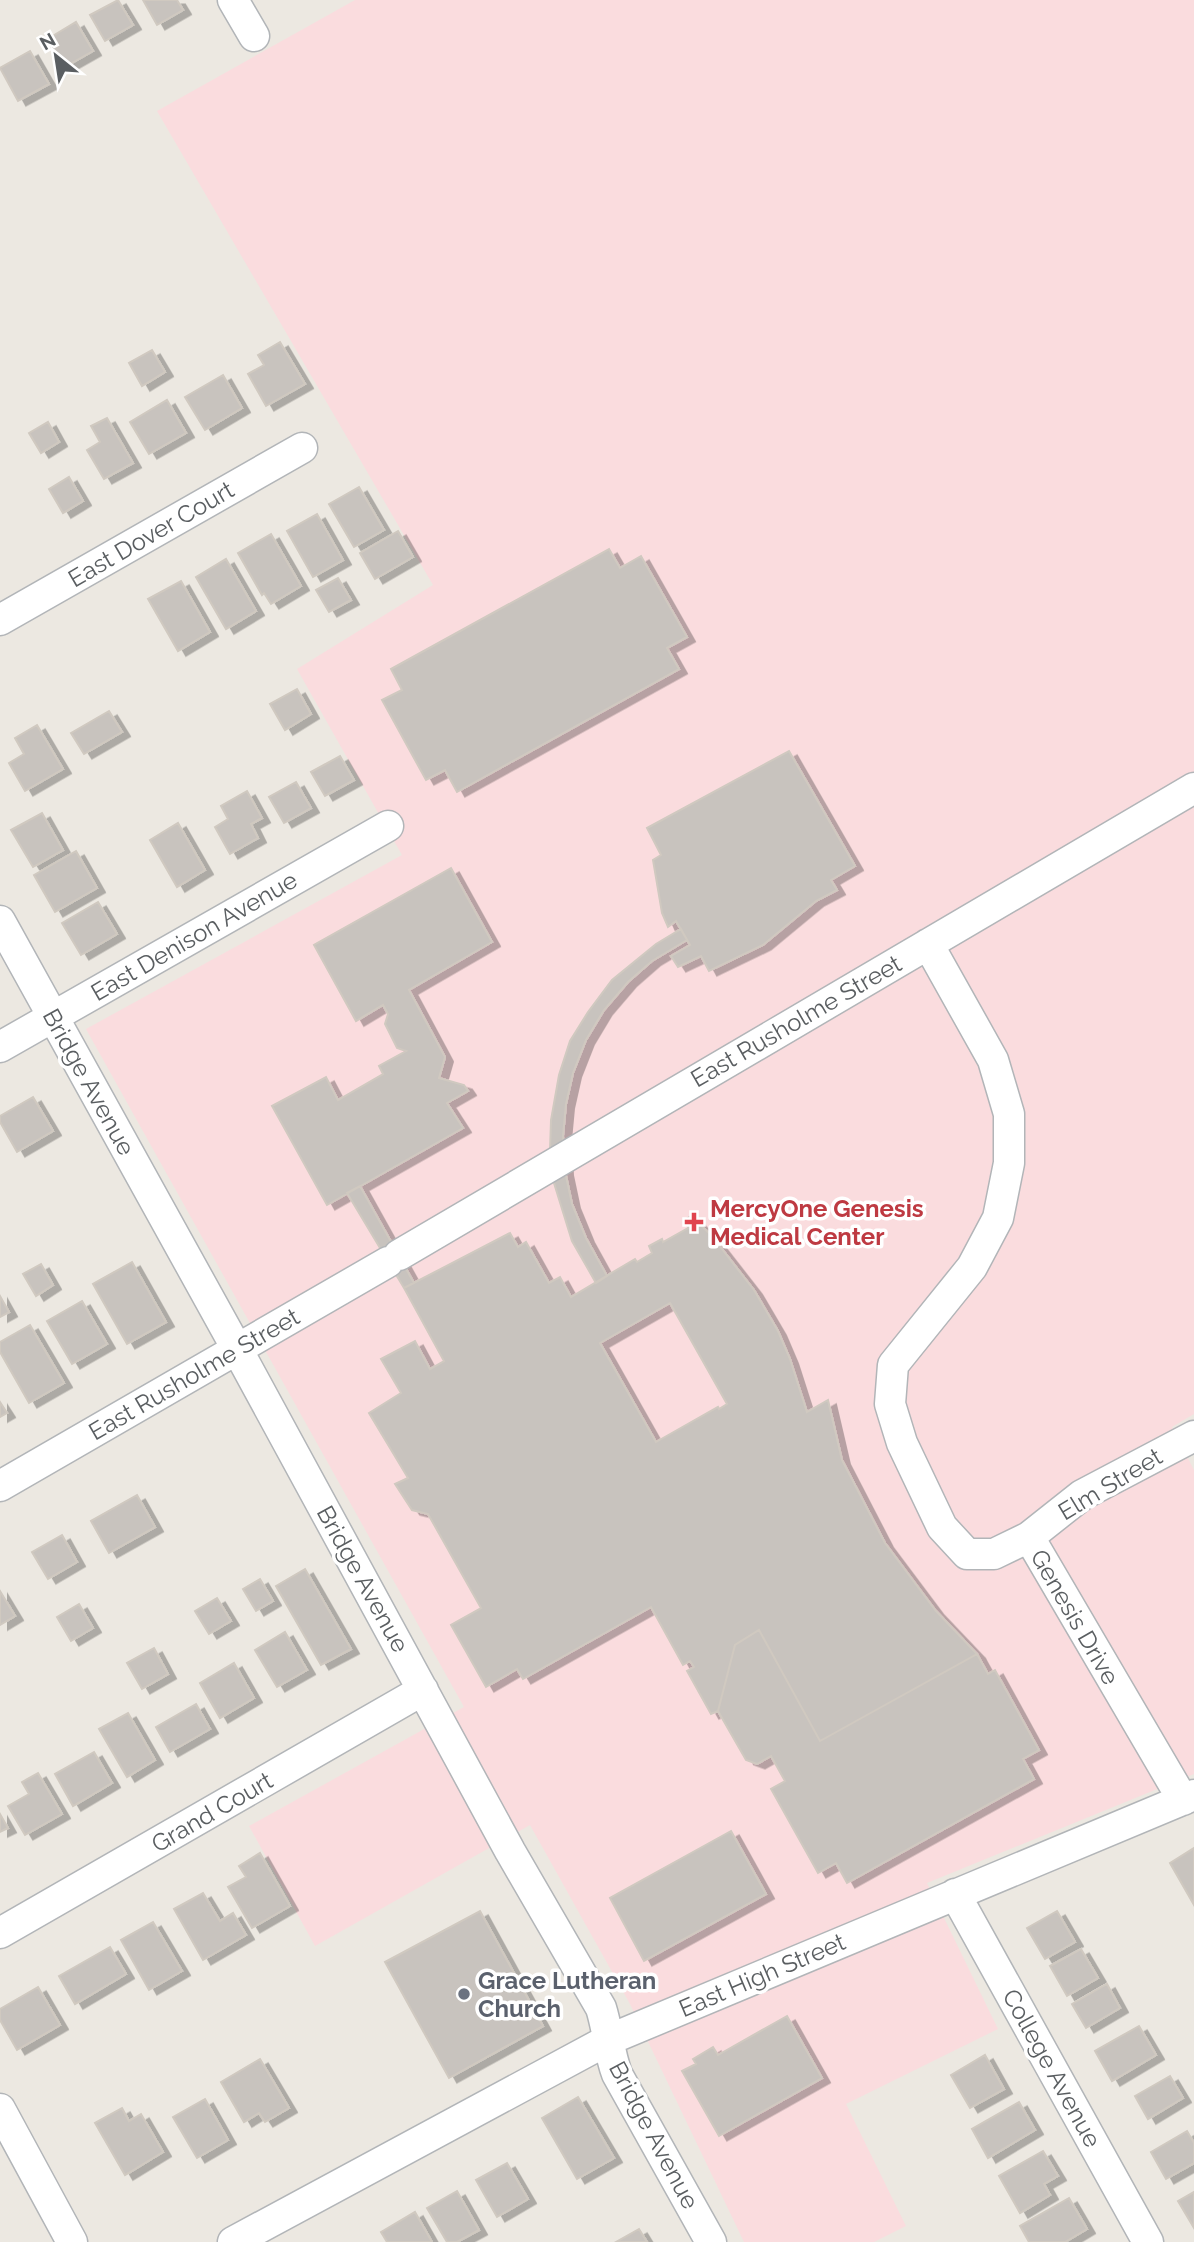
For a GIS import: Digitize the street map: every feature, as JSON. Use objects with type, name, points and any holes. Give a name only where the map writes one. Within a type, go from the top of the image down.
[{"type":"street","points":[[233,0],[254,36]]},
{"type":"street","name":"East Dover Court","points":[[0,620],[302,448]]},
{"type":"street","name":"East Rusholme Street","points":[[0,1486],[393,1259],[1194,788]]},
{"type":"street","name":"East Denison Avenue","points":[[0,1047],[388,826]]},
{"type":"street","name":"Bridge Avenue","points":[[0,921],[510,1851],[601,2008],[607,2025],[611,2059],[617,2074],[711,2242]]},
{"type":"street","name":"Genesis Drive","points":[[928,944],[993,1060],[1009,1114],[1009,1163],[998,1217],[972,1266],[893,1366],[890,1404],[902,1443],[943,1527],[967,1554],[994,1554],[1029,1537],[1188,1797]]},
{"type":"street","name":"Elm Street","points":[[1029,1537],[1083,1495],[1194,1436]]},
{"type":"street","name":"Grand Court","points":[[0,1933],[423,1690]]},
{"type":"street","name":"East High Street","points":[[233,2242],[608,2040],[1188,1797]]},
{"type":"street","name":"College Avenue","points":[[955,1894],[1148,2242]]},
{"type":"street","points":[[0,2109],[72,2242]]},
{"type":"shaded area","name":"MercyOne Genesis Medical Center","points":[[355,0],[1194,0],[1194,1414],[1172,1427],[1194,1470],[1194,1774],[927,1883],[998,2029],[846,2104],[906,2226],[874,2242],[744,2242],[630,2004],[530,1825],[315,1946],[249,1826],[464,1707],[86,1029],[402,855],[297,669],[433,585],[157,111]]},
{"type":"building","points":[[118,0],[133,25],[105,41],[90,15]]},
{"type":"building","points":[[143,0],[177,0],[183,10],[157,25]]},
{"type":"building","points":[[76,22],[93,51],[63,68],[46,40]]},
{"type":"building","points":[[30,51],[49,84],[18,101],[0,68]]},
{"type":"building","points":[[280,342],[305,384],[266,406],[248,374],[264,365],[258,355]]},
{"type":"building","points":[[152,350],[165,372],[142,386],[129,363]]},
{"type":"building","points":[[223,375],[242,408],[205,430],[185,397]]},
{"type":"building","points":[[167,400],[186,433],[149,454],[130,422]]},
{"type":"building","points":[[107,418],[133,463],[104,479],[87,450],[100,442],[91,426]]},
{"type":"building","points":[[48,422],[59,442],[41,453],[29,433]]},
{"type":"building","points":[[69,477],[83,501],[63,513],[49,489]]},
{"type":"building","points":[[359,487],[384,530],[354,547],[329,504]]},
{"type":"building","points":[[317,514],[343,560],[313,577],[287,531]]},
{"type":"building","points":[[398,531],[413,557],[375,579],[360,553]]},
{"type":"building","points":[[271,534],[301,586],[271,604],[264,593],[262,595],[238,553]]},
{"type":"building","points":[[609,549],[620,568],[641,556],[687,637],[667,648],[679,669],[457,792],[445,770],[426,780],[382,700],[402,690],[391,669]]},
{"type":"building","points":[[226,559],[256,611],[226,629],[196,577]]},
{"type":"building","points":[[338,578],[351,600],[329,612],[316,590]]},
{"type":"building","points":[[181,581],[210,632],[178,651],[148,599]]},
{"type":"building","points":[[297,689],[311,714],[285,730],[270,704]]},
{"type":"building","points":[[109,711],[122,732],[84,754],[71,733]]},
{"type":"building","points":[[37,725],[63,769],[25,791],[9,763],[24,754],[15,738]]},
{"type":"building","points":[[789,751],[855,866],[831,880],[837,890],[816,901],[763,945],[709,971],[701,956],[678,967],[671,956],[690,945],[676,921],[668,927],[662,913],[653,860],[661,855],[647,828]]},
{"type":"building","points":[[340,756],[354,780],[325,796],[311,772]]},
{"type":"building","points":[[296,782],[311,808],[284,823],[269,797]]},
{"type":"building","points":[[247,791],[262,818],[251,824],[258,838],[230,854],[215,827],[228,819],[221,806]]},
{"type":"building","points":[[42,813],[63,850],[33,867],[11,830]]},
{"type":"building","points":[[178,823],[205,870],[177,887],[150,840]]},
{"type":"building","points":[[76,851],[97,888],[55,912],[34,875]]},
{"type":"building","points":[[451,868],[492,942],[409,990],[445,1057],[439,1078],[464,1085],[468,1091],[447,1103],[463,1128],[327,1205],[272,1106],[326,1077],[338,1100],[383,1074],[379,1066],[406,1051],[397,1048],[385,1024],[388,1014],[383,1005],[356,1021],[314,945]]},
{"type":"building","points":[[98,902],[117,934],[81,955],[62,923]]},
{"type":"building","points":[[681,929],[687,940],[652,961],[628,982],[604,1010],[586,1040],[573,1073],[563,1136],[565,1171],[572,1204],[586,1238],[607,1276],[596,1283],[572,1241],[554,1183],[550,1151],[551,1120],[559,1075],[570,1041],[612,980],[656,944]]},
{"type":"building","points":[[33,1097],[53,1131],[17,1152],[0,1122],[0,1116]]},
{"type":"building","points":[[360,1186],[414,1283],[404,1288],[347,1193]]},
{"type":"building","points":[[691,1216],[711,1235],[754,1290],[778,1331],[807,1412],[828,1400],[842,1460],[885,1543],[936,1611],[977,1654],[820,1741],[759,1630],[735,1645],[718,1711],[711,1714],[687,1671],[694,1667],[690,1661],[683,1665],[651,1607],[523,1679],[517,1669],[486,1687],[451,1625],[481,1608],[428,1514],[412,1510],[395,1484],[408,1478],[369,1413],[401,1393],[381,1359],[415,1341],[430,1369],[444,1361],[404,1288],[510,1233],[518,1247],[526,1242],[549,1283],[560,1277],[571,1297],[635,1259],[637,1262],[652,1253],[649,1246],[662,1239],[663,1242],[688,1228],[685,1220]],"holes":[[[670,1303],[727,1404],[656,1442],[600,1343]]]},
{"type":"building","points":[[132,1262],[166,1322],[127,1344],[93,1284]]},
{"type":"building","points":[[41,1264],[53,1285],[36,1296],[23,1274]]},
{"type":"building","points":[[0,1296],[9,1312],[0,1317]]},
{"type":"building","points":[[82,1301],[107,1344],[72,1364],[47,1321]]},
{"type":"building","points":[[30,1325],[64,1383],[29,1403],[0,1352],[0,1342]]},
{"type":"building","points":[[0,1402],[7,1413],[0,1417]]},
{"type":"building","points":[[137,1495],[155,1527],[109,1553],[91,1521]]},
{"type":"building","points":[[62,1535],[77,1562],[48,1579],[32,1552]]},
{"type":"building","points":[[305,1569],[351,1649],[321,1665],[276,1586]]},
{"type":"building","points":[[260,1579],[273,1601],[256,1611],[243,1589]]},
{"type":"building","points":[[0,1591],[15,1616],[0,1625]]},
{"type":"building","points":[[217,1598],[231,1621],[209,1634],[195,1611]]},
{"type":"building","points":[[79,1604],[93,1628],[71,1641],[57,1617]]},
{"type":"building","points":[[759,1630],[820,1741],[977,1654],[988,1674],[995,1670],[1039,1750],[1023,1759],[1034,1779],[847,1883],[836,1863],[818,1873],[771,1789],[785,1781],[771,1756],[757,1764],[746,1760],[718,1711],[735,1645]]},
{"type":"building","points":[[285,1632],[307,1670],[277,1687],[255,1650]]},
{"type":"building","points":[[154,1648],[168,1674],[142,1689],[127,1663]]},
{"type":"building","points":[[234,1663],[254,1698],[220,1718],[200,1683]]},
{"type":"building","points":[[196,1704],[210,1729],[170,1752],[156,1727]]},
{"type":"building","points":[[128,1713],[155,1760],[127,1777],[99,1729]]},
{"type":"building","points":[[94,1752],[112,1783],[73,1806],[55,1774]]},
{"type":"building","points":[[38,1773],[62,1814],[25,1835],[8,1806],[29,1794],[22,1782]]},
{"type":"building","points":[[0,1814],[8,1828],[0,1832]]},
{"type":"building","points":[[731,1831],[766,1894],[644,1961],[610,1898]]},
{"type":"building","points":[[1194,1848],[1194,1905],[1170,1863]]},
{"type":"building","points":[[260,1853],[290,1906],[252,1928],[228,1887],[246,1877],[239,1866]]},
{"type":"building","points":[[203,1893],[220,1921],[233,1913],[246,1935],[203,1960],[174,1909]]},
{"type":"building","name":"Grace Lutheran Church","points":[[480,1911],[543,2026],[449,2078],[385,1962]]},
{"type":"building","points":[[1057,1911],[1075,1942],[1045,1959],[1027,1928]]},
{"type":"building","points":[[153,1922],[182,1971],[149,1990],[121,1940]]},
{"type":"building","points":[[110,1947],[126,1974],[75,2004],[59,1976]]},
{"type":"building","points":[[1081,1949],[1098,1978],[1067,1996],[1050,1966]]},
{"type":"building","points":[[1107,1984],[1120,2008],[1086,2028],[1072,2004]]},
{"type":"building","points":[[38,1987],[60,2025],[17,2050],[0,2020],[0,2009]]},
{"type":"building","points":[[787,2016],[822,2078],[719,2136],[682,2071],[696,2064],[693,2059],[713,2047],[718,2055]]},
{"type":"building","points":[[1139,2026],[1156,2055],[1112,2081],[1095,2051]]},
{"type":"building","points":[[985,2055],[1004,2089],[970,2108],[951,2075]]},
{"type":"building","points":[[260,2059],[289,2108],[265,2122],[259,2113],[244,2122],[221,2082]]},
{"type":"building","points":[[1170,2076],[1183,2098],[1148,2119],[1135,2096]]},
{"type":"building","points":[[578,2097],[614,2158],[577,2179],[542,2118]]},
{"type":"building","points":[[205,2099],[228,2140],[197,2158],[173,2117]]},
{"type":"building","points":[[1019,2102],[1035,2130],[988,2158],[972,2129]]},
{"type":"building","points":[[122,2108],[129,2121],[141,2114],[163,2152],[125,2175],[95,2123]]},
{"type":"building","points":[[1187,2131],[1194,2143],[1194,2163],[1166,2179],[1151,2152]]},
{"type":"building","points":[[1043,2151],[1058,2176],[1044,2184],[1050,2195],[1020,2213],[999,2176]]},
{"type":"building","points":[[507,2163],[528,2199],[497,2217],[476,2180]]},
{"type":"building","points":[[457,2191],[479,2230],[457,2242],[447,2242],[427,2208]]},
{"type":"building","points":[[1194,2192],[1194,2228],[1178,2201]]},
{"type":"building","points":[[1069,2198],[1087,2229],[1065,2242],[1029,2242],[1020,2226]]},
{"type":"building","points":[[415,2212],[432,2242],[387,2242],[381,2232]]},
{"type":"building","points":[[639,2229],[647,2242],[616,2242]]},
{"type":"place","name":"MercyOne Genesis Medical Center","points":[[694,1222]]},
{"type":"place","name":"Grace Lutheran Church","points":[[464,1994]]}]
